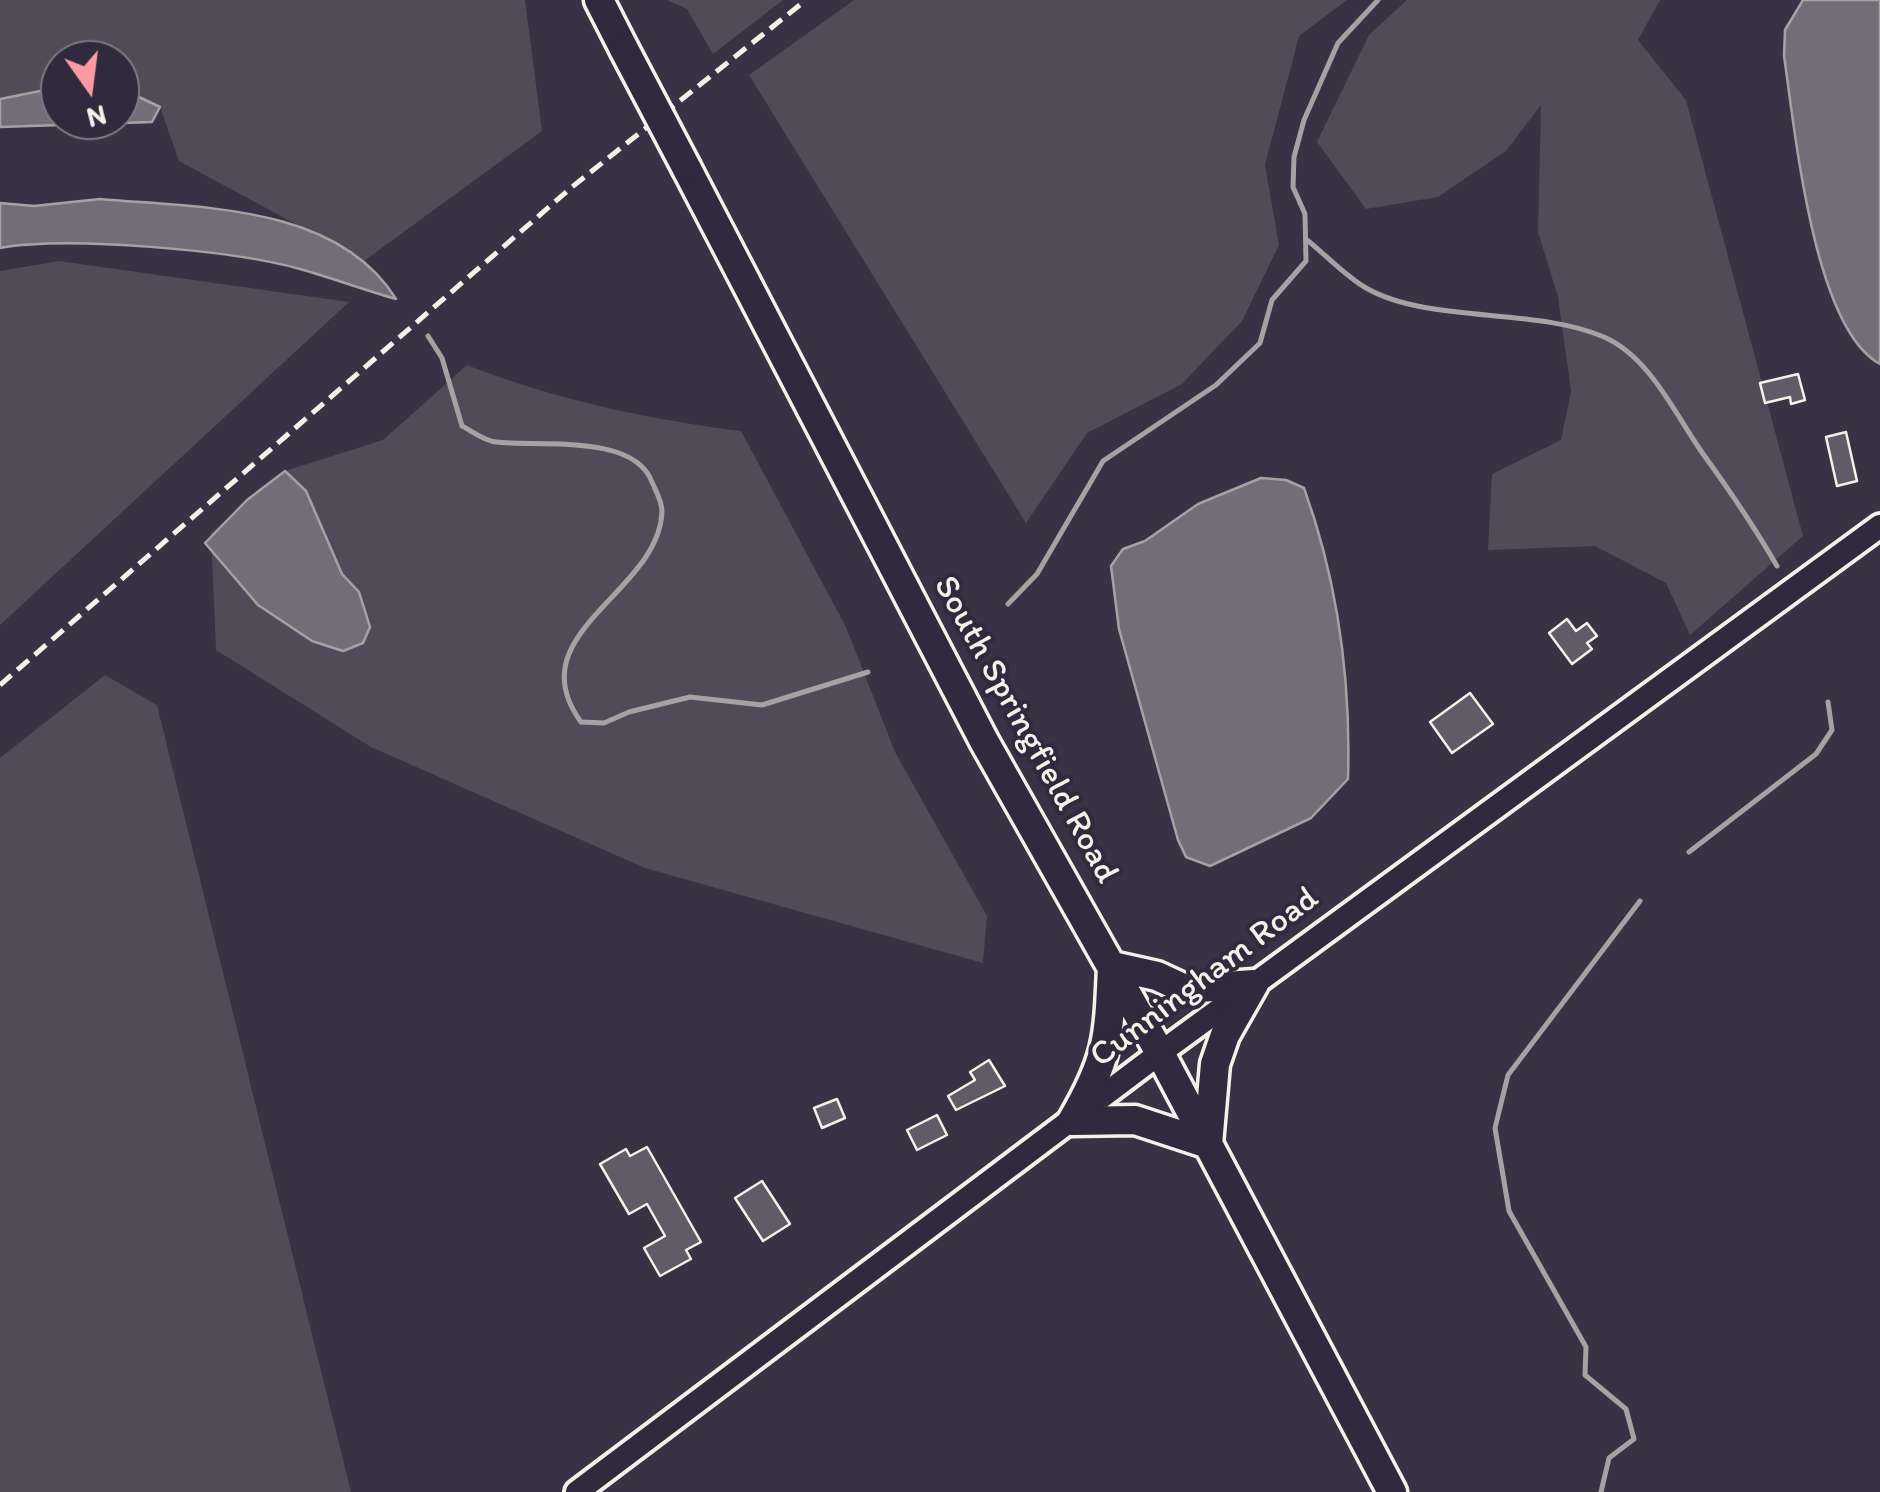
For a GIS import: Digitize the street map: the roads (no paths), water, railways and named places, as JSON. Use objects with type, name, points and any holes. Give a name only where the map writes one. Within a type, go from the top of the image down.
[{"type":"main road","name":"South Springfield Road","points":[[599,0],[984,741],[1160,1053],[1392,1492]]},
{"type":"main road","name":"Cunningham Road","points":[[577,1492],[1160,1053],[1880,526]]},
{"type":"main road","points":[[1072,1121],[1100,1073],[1110,1032],[1112,966],[1158,976],[1185,988],[1254,984]]},
{"type":"main road","points":[[1072,1121],[1135,1120],[1208,1144],[1215,1064],[1225,1035],[1254,984]]},
{"type":"waterway","points":[[1008,604],[1037,574],[1103,461],[1216,385],[1260,343],[1272,300],[1306,261],[1305,214],[1293,187],[1294,157],[1304,120],[1338,43],[1378,0]]},
{"type":"waterway","points":[[1307,240],[1358,283],[1391,299],[1420,307],[1577,328],[1621,347],[1650,374],[1777,566]]},
{"type":"waterway","points":[[428,336],[442,358],[462,426],[492,441],[583,446],[626,456],[642,466],[659,497],[662,511],[655,540],[639,566],[578,638],[566,663],[566,691],[581,722],[604,723],[629,712],[690,697],[762,705],[868,672]]},
{"type":"waterway","points":[[1689,852],[1816,754],[1832,730],[1828,702]]},
{"type":"waterway","points":[[1601,1492],[1609,1458],[1634,1439],[1626,1409],[1585,1375],[1586,1347],[1509,1211],[1495,1128],[1508,1075],[1640,901]]},
{"type":"railway","points":[[0,685],[572,187],[806,0]]}]
